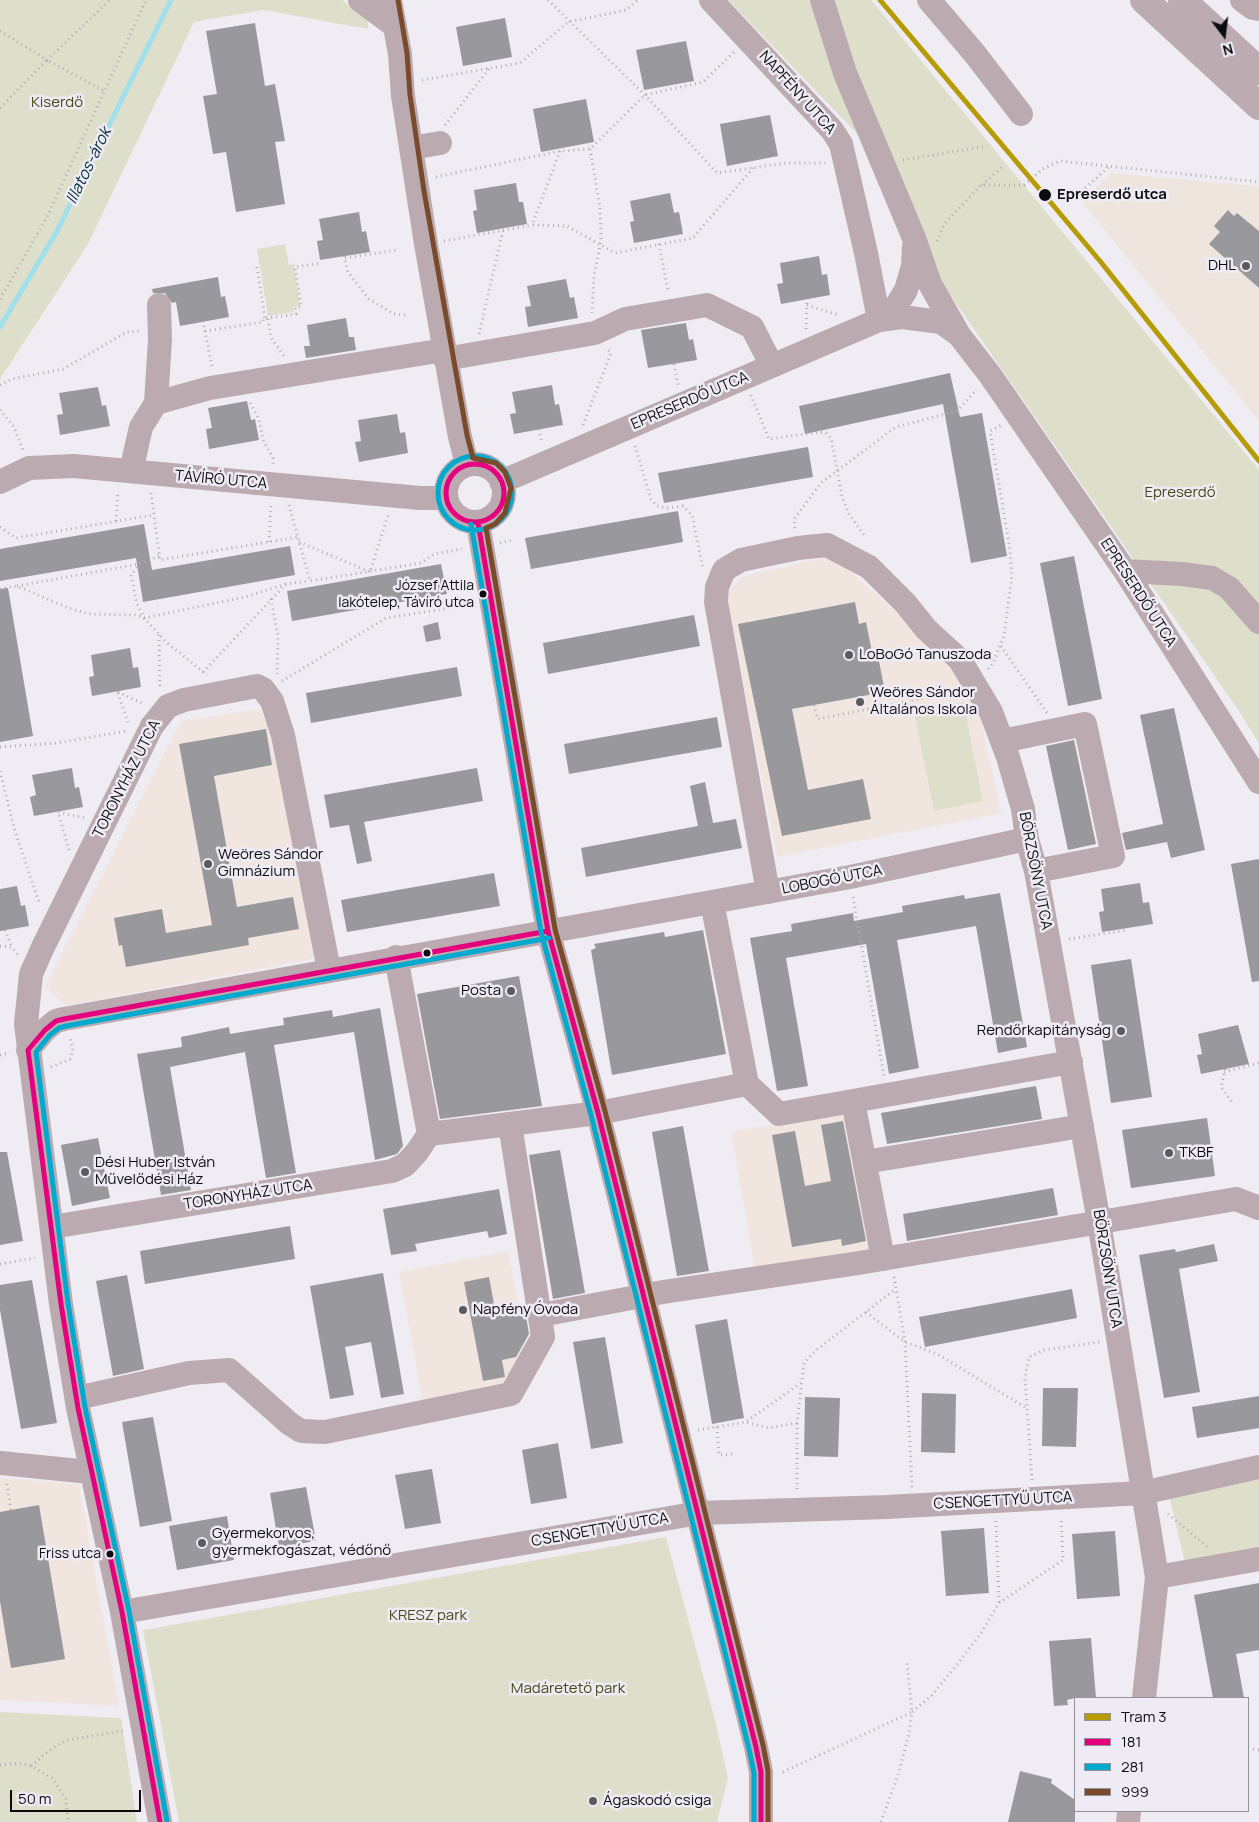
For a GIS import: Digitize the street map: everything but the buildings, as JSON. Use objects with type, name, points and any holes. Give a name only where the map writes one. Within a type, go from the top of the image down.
[{"type":"main road","points":[[1144,0],[1259,106]]},
{"type":"main road","points":[[1182,0],[1259,71]]},
{"type":"street","points":[[360,0],[395,26]]},
{"type":"street","points":[[390,0],[400,54],[402,83],[426,244],[460,436],[468,464]]},
{"type":"street","points":[[400,54],[404,0]]},
{"type":"street","name":"NAPFÉNY UTCA","points":[[711,0],[832,130],[841,144],[879,320]]},
{"type":"street","name":"EPRESERDŐ UTCA","points":[[822,0],[845,73],[883,163],[924,243],[930,284],[959,335],[1019,416],[1125,571],[1259,782]]},
{"type":"street","points":[[929,0],[975,54],[1021,114]]},
{"type":"street","points":[[1242,0],[1253,8],[1259,9]]},
{"type":"street","points":[[411,148],[440,143]]},
{"type":"street","name":"EPRESERDŐ UTCA","points":[[879,320],[895,308],[906,290],[924,243]]},
{"type":"street","points":[[156,403],[215,388],[445,354],[474,354],[595,333],[625,319],[707,306],[752,327],[772,366]]},
{"type":"street","points":[[133,471],[141,427],[156,403],[159,316]]},
{"type":"street","name":"EPRESERDŐ UTCA","points":[[501,482],[879,320],[902,316],[941,322],[959,335]]},
{"type":"street","points":[[468,464],[491,469],[501,482],[504,497],[499,509],[490,518],[478,523],[468,522],[457,517],[448,506],[446,498],[446,487],[450,478],[468,464]]},
{"type":"street","name":"TÁVÍRÓ UTCA","points":[[0,482],[29,468],[74,466],[420,498],[446,498]]},
{"type":"street","points":[[478,523],[548,931],[598,1113],[756,1747],[761,1772],[761,1822]]},
{"type":"street","name":"BÖRZSÖNY UTCA","points":[[768,892],[716,602],[717,587],[724,570],[741,560],[798,548],[827,545],[869,567],[906,604],[926,629],[979,675],[1023,809],[1027,839],[1036,871],[1099,1222],[1157,1577],[1144,1697]]},
{"type":"street","points":[[1125,571],[1182,574],[1212,578],[1229,588],[1259,622]]},
{"type":"street","name":"TORONYHÁZ UTCA","points":[[160,1822],[122,1612],[90,1472],[77,1398],[55,1254],[28,1050],[26,1024],[28,992],[31,974],[51,931],[152,726],[162,713],[168,706],[184,700],[257,686],[270,688]]},
{"type":"street","points":[[270,688],[283,735],[329,970]]},
{"type":"street","points":[[1002,741],[1085,724],[1113,856],[1036,871]]},
{"type":"street","name":"LOBOGÓ UTCA","points":[[28,1050],[45,1030],[56,1021],[64,1019],[850,877],[1027,839]]},
{"type":"street","points":[[712,902],[747,1084],[779,1114],[1071,1062]]},
{"type":"street","points":[[396,958],[428,1134],[598,1113],[747,1084]]},
{"type":"street","points":[[853,1100],[886,1258]]},
{"type":"street","points":[[77,1398],[189,1373],[228,1370],[237,1375],[275,1413],[290,1424],[301,1431],[325,1432],[511,1394],[544,1336],[510,1124]]},
{"type":"street","points":[[865,1162],[1082,1126]]},
{"type":"street","name":"TORONYHÁZ UTCA","points":[[52,1227],[392,1171],[405,1165],[417,1152],[428,1134]]},
{"type":"street","points":[[541,1315],[644,1295],[886,1258],[1236,1199],[1259,1208]]},
{"type":"street","points":[[2,1464],[90,1472]]},
{"type":"street","name":"CSENGETTYŰ UTCA","points":[[122,1612],[699,1513],[913,1506],[1142,1493],[1259,1467]]},
{"type":"street","points":[[1157,1577],[1259,1559]]},
{"type":"path","points":[[0,108],[109,0]]},
{"type":"path","points":[[0,299],[46,218],[146,0]]},
{"type":"path","points":[[548,0],[568,22],[645,95],[717,173],[786,163],[845,164]]},
{"type":"path","points":[[402,83],[520,63],[568,22],[626,10],[638,0]]},
{"type":"path","points":[[0,31],[47,60],[104,91]]},
{"type":"path","points":[[416,181],[560,151],[590,149],[645,95],[703,82],[748,39]]},
{"type":"path","points":[[440,143],[446,122],[489,68]]},
{"type":"path","points":[[883,163],[987,146]]},
{"type":"path","points":[[589,444],[582,426],[611,353],[595,333],[591,308],[600,244],[600,208],[590,149]]},
{"type":"path","points":[[532,225],[560,151]]},
{"type":"path","points":[[981,185],[1024,185],[1044,168],[1060,161],[1259,182]]},
{"type":"path","points":[[924,243],[981,185],[1003,166]]},
{"type":"path","points":[[1074,198],[1110,166]]},
{"type":"path","points":[[426,244],[532,225],[567,226],[615,252],[693,238],[754,168]]},
{"type":"path","points":[[1044,168],[1048,172]]},
{"type":"path","points":[[1020,180],[1024,185]]},
{"type":"path","points":[[474,354],[503,230]]},
{"type":"path","points":[[659,244],[672,311]]},
{"type":"path","points":[[397,250],[344,257],[348,272],[369,299],[394,314],[407,315]]},
{"type":"path","points":[[205,331],[263,322],[263,319],[296,314],[295,308],[302,307],[295,267],[322,263]]},
{"type":"path","points":[[257,267],[271,338],[287,360]]},
{"type":"path","points":[[806,334],[807,299]]},
{"type":"path","points":[[807,305],[844,317]]},
{"type":"path","points":[[0,385],[12,379],[62,368],[159,316]]},
{"type":"path","points":[[203,322],[215,388]]},
{"type":"path","points":[[798,548],[794,519],[821,483],[896,427],[957,411],[990,375]]},
{"type":"path","points":[[745,378],[769,439],[826,432],[834,444],[836,472],[849,514],[864,536]]},
{"type":"path","points":[[246,396],[259,419],[263,440],[272,458],[278,485],[298,540],[310,581]]},
{"type":"path","points":[[0,410],[14,427],[29,468]]},
{"type":"path","points":[[814,705],[818,719],[939,695],[979,675],[993,663],[1001,646],[1007,622],[1011,566],[990,431],[1019,416]]},
{"type":"path","points":[[629,426],[651,499],[657,506],[683,506],[692,515],[702,566],[716,602]]},
{"type":"path","points":[[133,471],[154,514],[160,560],[269,542],[298,540],[370,572]]},
{"type":"path","points":[[116,521],[133,471]]},
{"type":"path","points":[[269,542],[278,485]]},
{"type":"path","points":[[0,527],[16,538],[154,514]]},
{"type":"path","points":[[370,572],[383,525]]},
{"type":"path","points":[[14,586],[77,612],[103,615],[129,613],[144,618],[245,597],[286,584],[421,563],[434,554],[512,540]]},
{"type":"path","points":[[0,589],[140,564],[159,556]]},
{"type":"path","points":[[140,564],[131,575],[137,604],[144,618],[158,635],[229,692]]},
{"type":"path","points":[[203,672],[286,584]]},
{"type":"path","points":[[270,688],[278,645],[271,598]]},
{"type":"path","points":[[270,688],[386,618],[463,606]]},
{"type":"path","points":[[0,747],[57,743],[131,730],[118,692],[162,713],[158,635]]},
{"type":"path","points":[[1001,646],[1058,729]]},
{"type":"path","points":[[0,771],[15,831],[32,885],[51,931]]},
{"type":"path","points":[[78,876],[58,812],[104,823]]},
{"type":"path","points":[[850,877],[887,1095]]},
{"type":"path","points":[[5,930],[12,947]]},
{"type":"path","points":[[1049,942],[1127,930]]},
{"type":"path","points":[[45,1068],[61,1065],[70,1059],[73,1049],[69,1032]]},
{"type":"path","points":[[1232,1102],[1221,1088],[1225,1071],[1259,1064]]},
{"type":"path","points":[[0,1264],[55,1254]]},
{"type":"path","points":[[886,1258],[896,1289],[905,1342],[913,1506]]},
{"type":"path","points":[[798,1510],[796,1424],[804,1363],[814,1351],[896,1289]]},
{"type":"path","points":[[866,1312],[905,1342],[937,1354],[1029,1409]]},
{"type":"path","points":[[1033,1499],[1029,1409],[1025,1378],[1029,1357],[1044,1350],[1118,1339]]},
{"type":"path","points":[[746,1422],[801,1382]]},
{"type":"path","points":[[679,1434],[746,1422],[768,1428],[796,1424]]},
{"type":"path","points":[[716,1427],[718,1455],[732,1454]]},
{"type":"path","points":[[2,1464],[11,1510]]},
{"type":"path","points":[[1142,1493],[1230,1564]]},
{"type":"path","points":[[783,1772],[912,1712],[932,1695],[981,1633],[999,1603],[1063,1560],[1060,1498]]},
{"type":"path","points":[[995,1501],[999,1603]]},
{"type":"path","points":[[881,1822],[898,1775],[909,1733],[912,1712],[907,1662]]},
{"type":"path","points":[[32,1766],[51,1749],[67,1740],[143,1727]]},
{"type":"path","points":[[0,1765],[20,1763],[32,1766],[52,1778],[66,1799],[68,1822]]},
{"type":"shaded area","points":[[1111,173],[1259,186],[1259,421],[1082,202]]},
{"type":"shaded area","name":"Weöres Sándor Általános Iskola","points":[[824,558],[843,565],[972,679],[1001,813],[777,857],[728,604],[730,590],[740,579],[751,574]]},
{"type":"shaded area","name":"Weöres Sándor Gimnázium","points":[[260,709],[290,772],[326,956],[66,1006],[45,986],[181,721]]},
{"type":"shaded area","points":[[850,1111],[874,1255],[756,1275],[731,1132]]},
{"type":"shaded area","name":"Napfény Óvoda","points":[[508,1251],[527,1348],[507,1388],[424,1407],[399,1272]]},
{"type":"shaded area","points":[[0,1478],[79,1484],[119,1706],[0,1700]]},
{"type":"green space","name":"Kiserdő","points":[[0,0],[342,0],[368,21],[368,29],[263,10],[194,22],[88,244],[0,379]]},
{"type":"green space","name":"Epreserdő","points":[[728,0],[871,0],[1259,470],[1259,744],[1241,714],[937,276],[895,173]]},
{"type":"green space","points":[[285,244],[289,265],[294,264],[300,306],[293,307],[293,312],[268,316],[257,249]]},
{"type":"green space","points":[[963,702],[983,801],[934,811],[914,712]]},
{"type":"green space","points":[[1259,1479],[1259,1550],[1185,1563],[1170,1499]]},
{"type":"green space","name":"Madáretető park","points":[[666,1537],[716,1724],[728,1778],[717,1822],[179,1822],[143,1630]]},
{"type":"green space","points":[[0,1712],[121,1718],[137,1822],[0,1822]]},
{"type":"waterway","name":"Illatos-árok","points":[[0,327],[56,233],[171,0]]},
{"type":"tram line","name":"3","points":[[880,0],[1100,261],[1259,461]]},
{"type":"transit line","name":"999","points":[[398,0],[407,53],[410,95],[424,191],[467,435],[473,458],[496,463],[505,472],[511,488],[505,513],[495,524],[486,528],[555,929],[605,1111],[763,1745],[768,1771],[768,1822]]},
{"type":"transit line","name":"281","points":[[475,456],[489,459],[501,467],[509,479],[512,493],[509,507],[501,519],[489,527],[475,530],[461,527],[449,519],[441,507],[438,493],[441,479],[449,467],[461,459],[475,456]]},
{"type":"transit line","name":"181","points":[[469,464],[481,464],[496,472],[504,487],[504,493],[504,499],[496,514],[481,522],[469,522],[454,514],[446,499],[446,487],[454,472],[469,464]]},
{"type":"transit line","name":"181","points":[[478,523],[548,931],[598,1113],[756,1747],[761,1772],[761,1822]]},
{"type":"transit line","name":"281","points":[[471,524],[541,932],[591,1115],[749,1749],[754,1773],[754,1822]]},
{"type":"transit line","name":"181","points":[[160,1822],[122,1612],[78,1408],[61,1304],[28,1050],[45,1030],[56,1021],[64,1019],[548,931]]},
{"type":"transit line","name":"281","points":[[167,1821],[129,1611],[85,1407],[68,1303],[36,1052],[50,1035],[59,1028],[66,1026],[549,938]]},
{"type":"place","name":"Epreserdő utca","points":[[1045,195]]},
{"type":"place","name":"DHL","points":[[1246,266]]},
{"type":"place","name":"József Attila lakótelep, Távíró utca","points":[[483,594]]},
{"type":"place","name":"LoBoGó Tanuszoda","points":[[849,655]]},
{"type":"place","name":"Weöres Sándor Általános Iskola","points":[[860,702]]},
{"type":"place","name":"Weöres Sándor Gimnázium","points":[[208,864]]},
{"type":"place","name":"Posta","points":[[511,991]]},
{"type":"place","name":"Rendőrkapitányság","points":[[1121,1031]]},
{"type":"place","name":"TKBF","points":[[1169,1153]]},
{"type":"place","name":"Dési Huber István Művelődési Ház","points":[[85,1172]]},
{"type":"place","name":"Napfény Óvoda","points":[[463,1310]]},
{"type":"place","name":"Gyermekorvos, gyermekfogászat, védőnő","points":[[202,1543]]},
{"type":"place","name":"Friss utca","points":[[110,1554]]},
{"type":"place","name":"Ágaskodó csiga","points":[[593,1801]]},
{"type":"park label","name":"KRESZ park","points":[[428,1616]]}]
